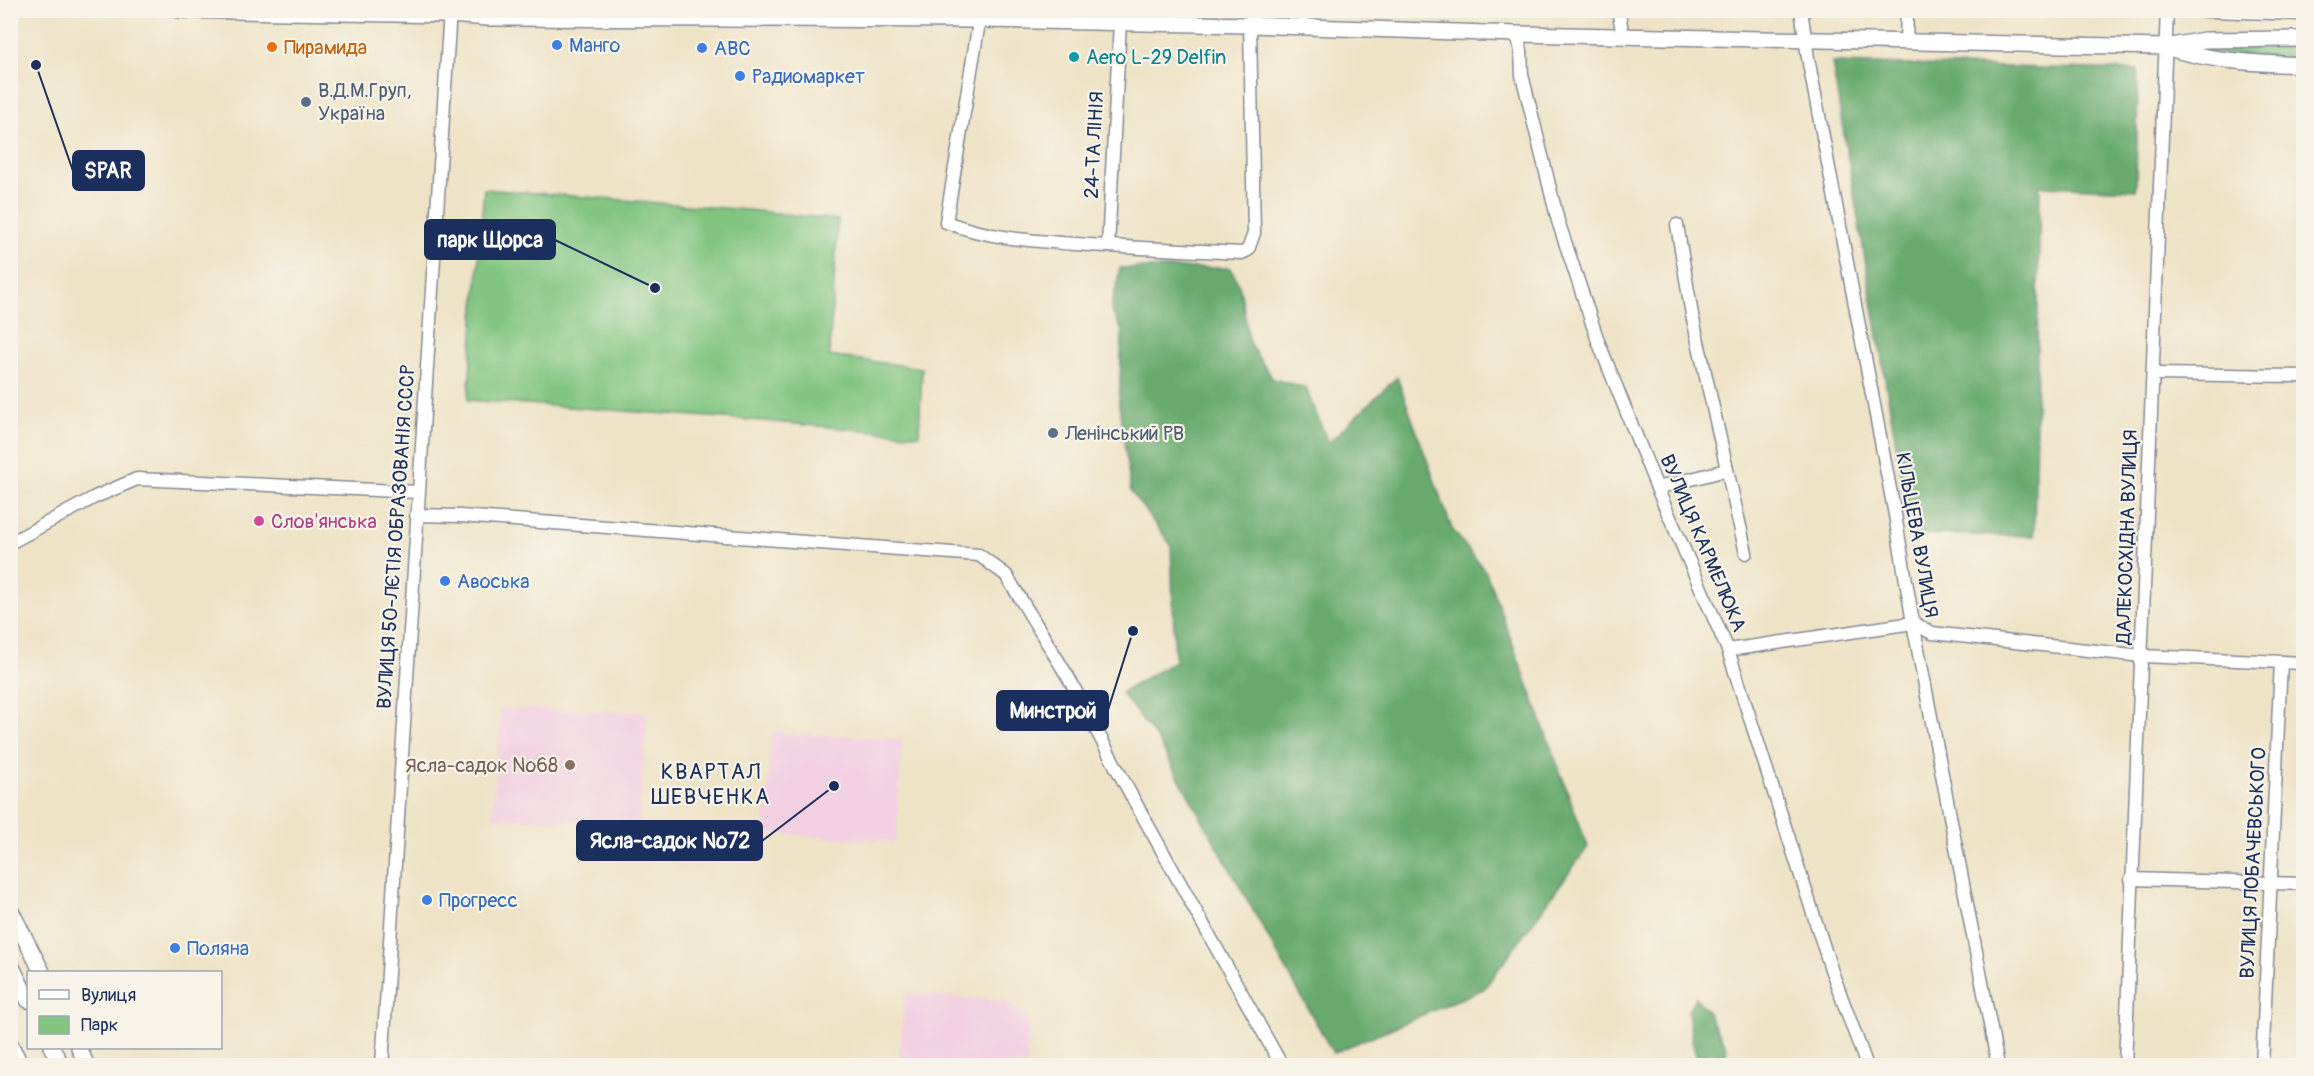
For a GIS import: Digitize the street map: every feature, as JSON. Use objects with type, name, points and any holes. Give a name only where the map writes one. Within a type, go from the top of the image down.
[{"type":"main road","points":[[179,10],[449,13],[489,18],[980,15],[1252,18],[1517,34],[2166,48],[2206,58],[2248,63],[2304,65]]},
{"type":"main road","points":[[2166,48],[2204,40],[2304,39]]},
{"type":"main road","points":[[10,909],[41,971]]},
{"type":"main road","points":[[10,963],[27,998]]},
{"type":"main road","points":[[53,1049],[62,1065]]},
{"type":"main road","points":[[80,1049],[87,1065]]},
{"type":"street","points":[[1618,10],[1623,36]]},
{"type":"street","name":"КІЛЬЦЕВА ВУЛИЦЯ","points":[[1801,10],[1913,623],[1998,1065]]},
{"type":"street","points":[[1906,42],[1907,10]]},
{"type":"street","name":"ДАЛЕКОСХІДНА ВУЛИЦЯ","points":[[2125,1065],[2167,10]]},
{"type":"street","points":[[2182,10],[2304,14]]},
{"type":"street","name":"ВУЛИЦЯ 50-ЛЄТІЯ ОБРАЗОВАНІЯ СССР","points":[[382,1065],[416,515],[435,269],[449,13]]},
{"type":"street","points":[[980,15],[946,222],[966,230],[1003,237],[1108,246],[1242,253],[1248,250],[1254,233],[1252,18]]},
{"type":"street","name":"24-ТА ЛІНІЯ","points":[[1108,246],[1121,17]]},
{"type":"street","name":"ВУЛИЦЯ КАРМЕЛЮКА","points":[[1517,34],[1521,51],[1522,75],[1558,221],[1598,341],[1656,488],[1728,650],[1831,969],[1867,1065]]},
{"type":"street","points":[[1677,225],[1692,315],[1746,553]]},
{"type":"street","points":[[2154,374],[2304,376]]},
{"type":"street","points":[[1656,488],[1726,470]]},
{"type":"street","points":[[10,543],[95,496],[137,479],[418,492]]},
{"type":"street","points":[[416,515],[460,516],[979,555],[1006,575],[1068,676],[1130,793],[1282,1065]]},
{"type":"street","points":[[1728,650],[1913,623],[1932,633],[2142,656],[2304,663]]},
{"type":"street","name":"ВУЛИЦЯ ЛОБАЧЕВСЬКОГО","points":[[2262,1065],[2282,662]]},
{"type":"street","points":[[2131,879],[2304,884]]},
{"type":"street","points":[[10,1041],[20,1060]]},
{"type":"shaded area","points":[[2147,10],[2146,15],[1963,13],[1963,11]]},
{"type":"shaded area","name":"Ясла-садок №68","points":[[501,708],[648,712],[639,823],[492,818]]},
{"type":"shaded area","points":[[772,732],[902,739],[896,842],[764,833]]},
{"type":"shaded area","points":[[905,994],[1005,1000],[1028,1021],[1027,1065],[898,1065]]},
{"type":"green space","points":[[2195,48],[2303,48],[2303,58],[2194,51]]},
{"type":"green space","points":[[1832,63],[2138,70],[2136,190],[2040,186],[2034,536],[1911,534]]},
{"type":"green space","points":[[484,189],[748,210],[838,220],[829,356],[922,368],[919,435],[738,419],[468,400]]},
{"type":"green space","points":[[1120,268],[1231,268],[1240,288],[1250,345],[1273,379],[1306,388],[1328,443],[1397,377],[1452,529],[1486,572],[1588,847],[1484,989],[1333,1053],[1157,739],[1121,693],[1175,661],[1171,545],[1131,492],[1119,405],[1122,331],[1111,310]]},
{"type":"green space","points":[[1695,997],[1706,1010],[1727,1048],[1725,1060],[1712,1065],[1700,1065],[1693,1045],[1688,1011]]},
{"type":"place","name":"Манго","points":[[557,45]]},
{"type":"place","name":"Пирамида","points":[[272,47]]},
{"type":"place","name":"АВС","points":[[702,48]]},
{"type":"place","name":"Aero L-29 Delfin","points":[[1074,57]]},
{"type":"place","name":"SPAR","points":[[36,65]]},
{"type":"place","name":"Радиомаркет","points":[[740,76]]},
{"type":"place","name":"В.Д.М.Груп, Україна","points":[[306,102]]},
{"type":"place","name":"парк Щорса","points":[[655,288]]},
{"type":"place","name":"Ленінський РВ","points":[[1053,433]]},
{"type":"place","name":"Слов'янська","points":[[259,521]]},
{"type":"place","name":"Авоська","points":[[445,581]]},
{"type":"place","name":"Минстрой","points":[[1133,631]]},
{"type":"place","name":"Ясла-садок №68","points":[[570,765]]},
{"type":"place","name":"Ясла-садок №72","points":[[834,786]]},
{"type":"place","name":"Прогресс","points":[[427,900]]},
{"type":"place","name":"Поляна","points":[[175,948]]},
{"type":"district","name":"КВАРТАЛ ШЕВЧЕНКА","points":[[711,784]]}]
